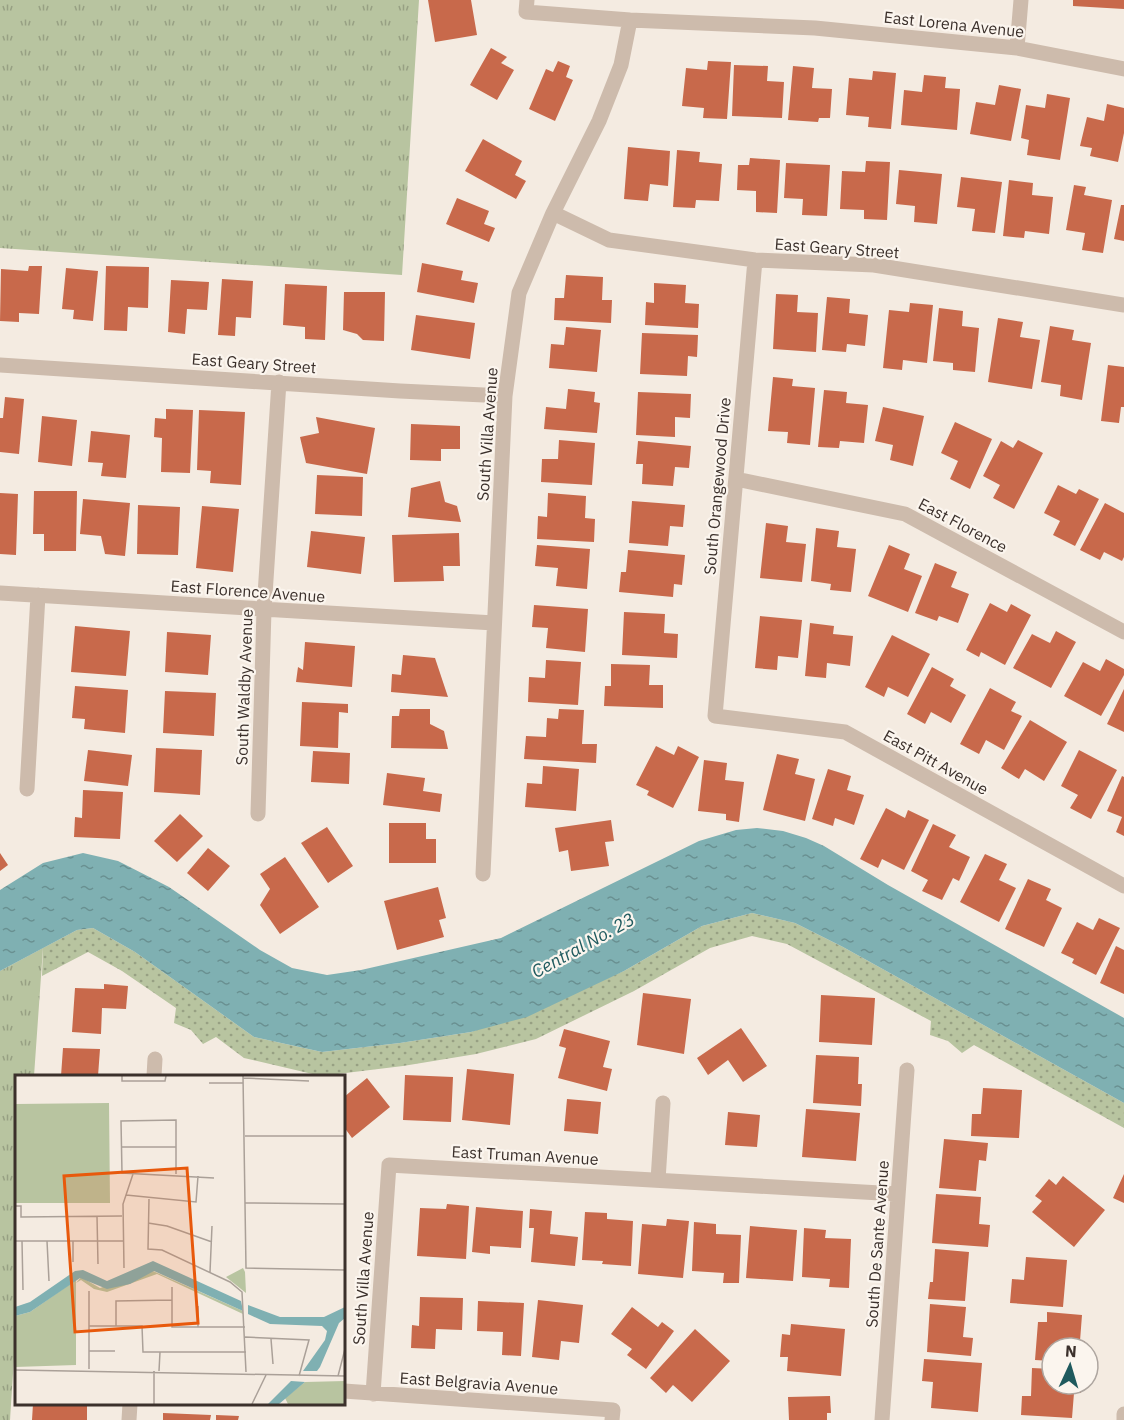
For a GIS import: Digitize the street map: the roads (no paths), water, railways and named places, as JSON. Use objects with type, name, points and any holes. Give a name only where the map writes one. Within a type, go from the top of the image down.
[{"type":"street","points":[[1017,48],[1021,0]]},
{"type":"street","name":"East Lorena Avenue","points":[[527,6],[630,20],[815,28],[1017,48],[1124,69]]},
{"type":"street","name":"South Villa Avenue","points":[[483,874],[505,396],[519,293],[553,213],[599,121],[621,64],[630,20]]},
{"type":"street","name":"East Geary Street","points":[[553,213],[609,240],[755,260],[874,265],[1124,305]]},
{"type":"street","name":"South Orangewood Drive","points":[[716,716],[755,260]]},
{"type":"street","name":"East Geary Street","points":[[0,365],[505,396]]},
{"type":"street","name":"South Waldby Avenue","points":[[258,814],[264,610],[279,382]]},
{"type":"street","name":"East Florence","points":[[736,479],[905,514],[1124,632]]},
{"type":"street","name":"East Florence Avenue","points":[[0,593],[494,623]]},
{"type":"street","points":[[27,789],[38,596]]},
{"type":"street","name":"East Pitt Avenue","points":[[716,716],[845,732],[1124,886]]},
{"type":"street","points":[[154,1075],[155,1059]]},
{"type":"street","name":"South De Sante Avenue","points":[[882,1420],[907,1070]]},
{"type":"street","points":[[658,1180],[663,1103]]},
{"type":"street","name":"South Villa Avenue","points":[[374,1394],[389,1166]]},
{"type":"street","name":"East Truman Avenue","points":[[389,1166],[898,1194]]},
{"type":"street","name":"East Belgravia Avenue","points":[[345,1391],[612,1415]]},
{"type":"street","points":[[129,1420],[130,1405]]},
{"type":"street","points":[[1124,1414],[1124,1420]]},
{"type":"water","name":"Central No. 23","points":[[757,828],[783,831],[824,846],[888,885],[1124,1018],[1124,1103],[843,947],[795,923],[752,913],[702,926],[624,971],[527,1017],[471,1032],[322,1052],[254,1037],[135,952],[93,928],[77,930],[0,971],[0,890],[43,863],[83,853],[118,861],[169,887],[260,950],[292,968],[327,975],[361,970],[501,938],[699,841],[736,830]]}]
